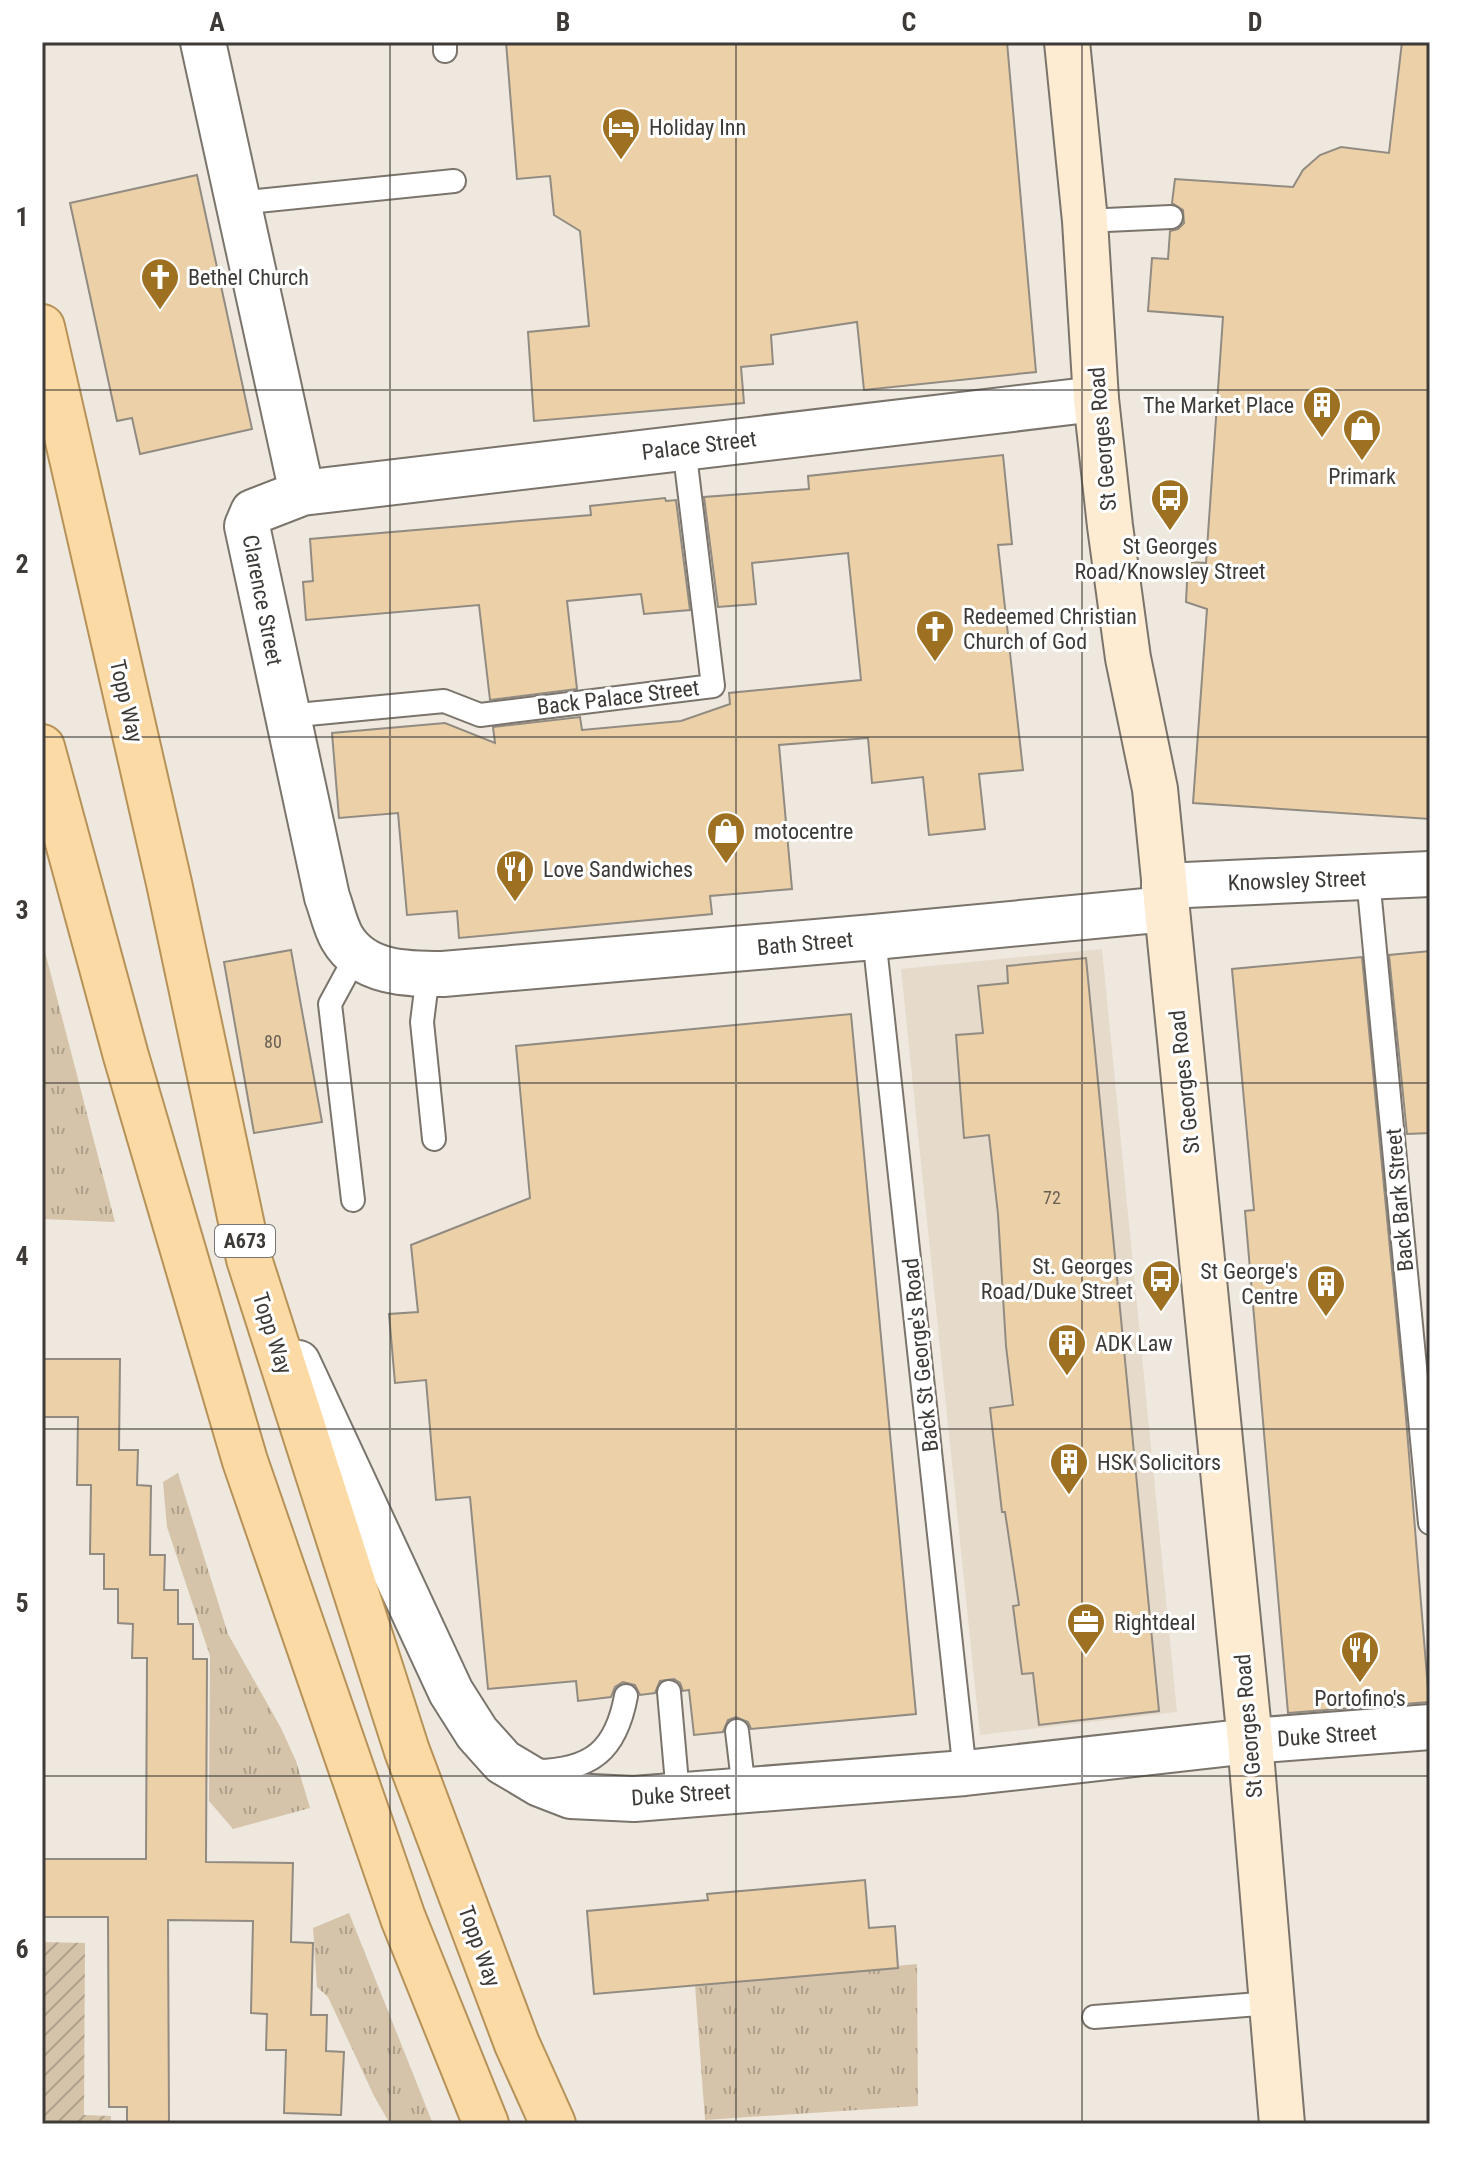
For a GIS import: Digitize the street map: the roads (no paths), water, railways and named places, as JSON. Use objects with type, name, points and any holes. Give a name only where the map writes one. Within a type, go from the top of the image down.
[{"type":"main road","name":"St Georges Road","points":[[1067,42],[1085,221],[1096,399],[1128,658],[1155,789],[1250,1741],[1282,2124]]},
{"type":"main road","name":"Topp Way","points":[[42,327],[165,867],[249,1259],[407,1751],[517,2044],[553,2124]]},
{"type":"main road","name":"A673","points":[[42,747],[126,1056],[245,1461],[403,1918],[486,2124]]},
{"type":"street","points":[[203,42],[302,493]]},
{"type":"street","name":"Palace Street","points":[[302,493],[1096,399]]},
{"type":"street","name":"Clarence Street","points":[[302,493],[253,512],[247,526],[327,897],[341,937],[356,956]]},
{"type":"street","name":"Knowsley Street","points":[[1165,897],[1430,874]]},
{"type":"street","name":"Bath Street","points":[[436,974],[874,937],[1165,897]]},
{"type":"street","points":[[356,956],[380,968],[407,974],[436,974]]},
{"type":"street","name":"Duke Street","points":[[249,1259],[451,1692],[477,1733],[503,1762],[540,1784],[571,1796],[634,1799],[965,1773],[1250,1741],[1430,1727]]},
{"type":"lane","points":[[238,203],[454,181]]},
{"type":"lane","points":[[1085,221],[1171,217]]},
{"type":"lane","name":"Back Palace Street","points":[[287,716],[444,701],[480,715],[713,686],[684,447]]},
{"type":"lane","name":"Back Bark Street","points":[[1368,878],[1430,1523]]},
{"type":"lane","name":"Back St George's Road","points":[[874,937],[965,1773]]},
{"type":"lane","points":[[353,1200],[330,1004],[356,956]]},
{"type":"lane","points":[[434,1139],[422,1022],[436,974]]},
{"type":"lane","points":[[669,1692],[678,1795]]},
{"type":"lane","points":[[520,1772],[563,1771],[585,1764],[604,1749],[621,1723],[626,1696]]},
{"type":"lane","points":[[737,1731],[744,1790]]},
{"type":"lane","points":[[1094,2017],[1272,2003]]},
{"type":"place","name":"Holiday Inn","points":[[621,161]]},
{"type":"place","name":"Bethel Church","points":[[160,311]]},
{"type":"place","name":"The Market Place","points":[[1322,439]]},
{"type":"place","name":"Primark","points":[[1362,462]]},
{"type":"place","name":"St Georges Road/Knowsley Street","points":[[1170,532]]},
{"type":"place","name":"Redeemed Christian Church of God","points":[[935,663]]},
{"type":"place","name":"motocentre","points":[[726,865]]},
{"type":"place","name":"Love Sandwiches","points":[[515,903]]},
{"type":"place","name":"St. Georges Road/Duke Street","points":[[1161,1313]]},
{"type":"place","name":"St George's Centre","points":[[1326,1318]]},
{"type":"place","name":"ADK Law","points":[[1067,1377]]},
{"type":"place","name":"HSK Solicitors","points":[[1069,1496]]},
{"type":"place","name":"Rightdeal","points":[[1086,1656]]},
{"type":"place","name":"Portofino's","points":[[1360,1684]]}]
